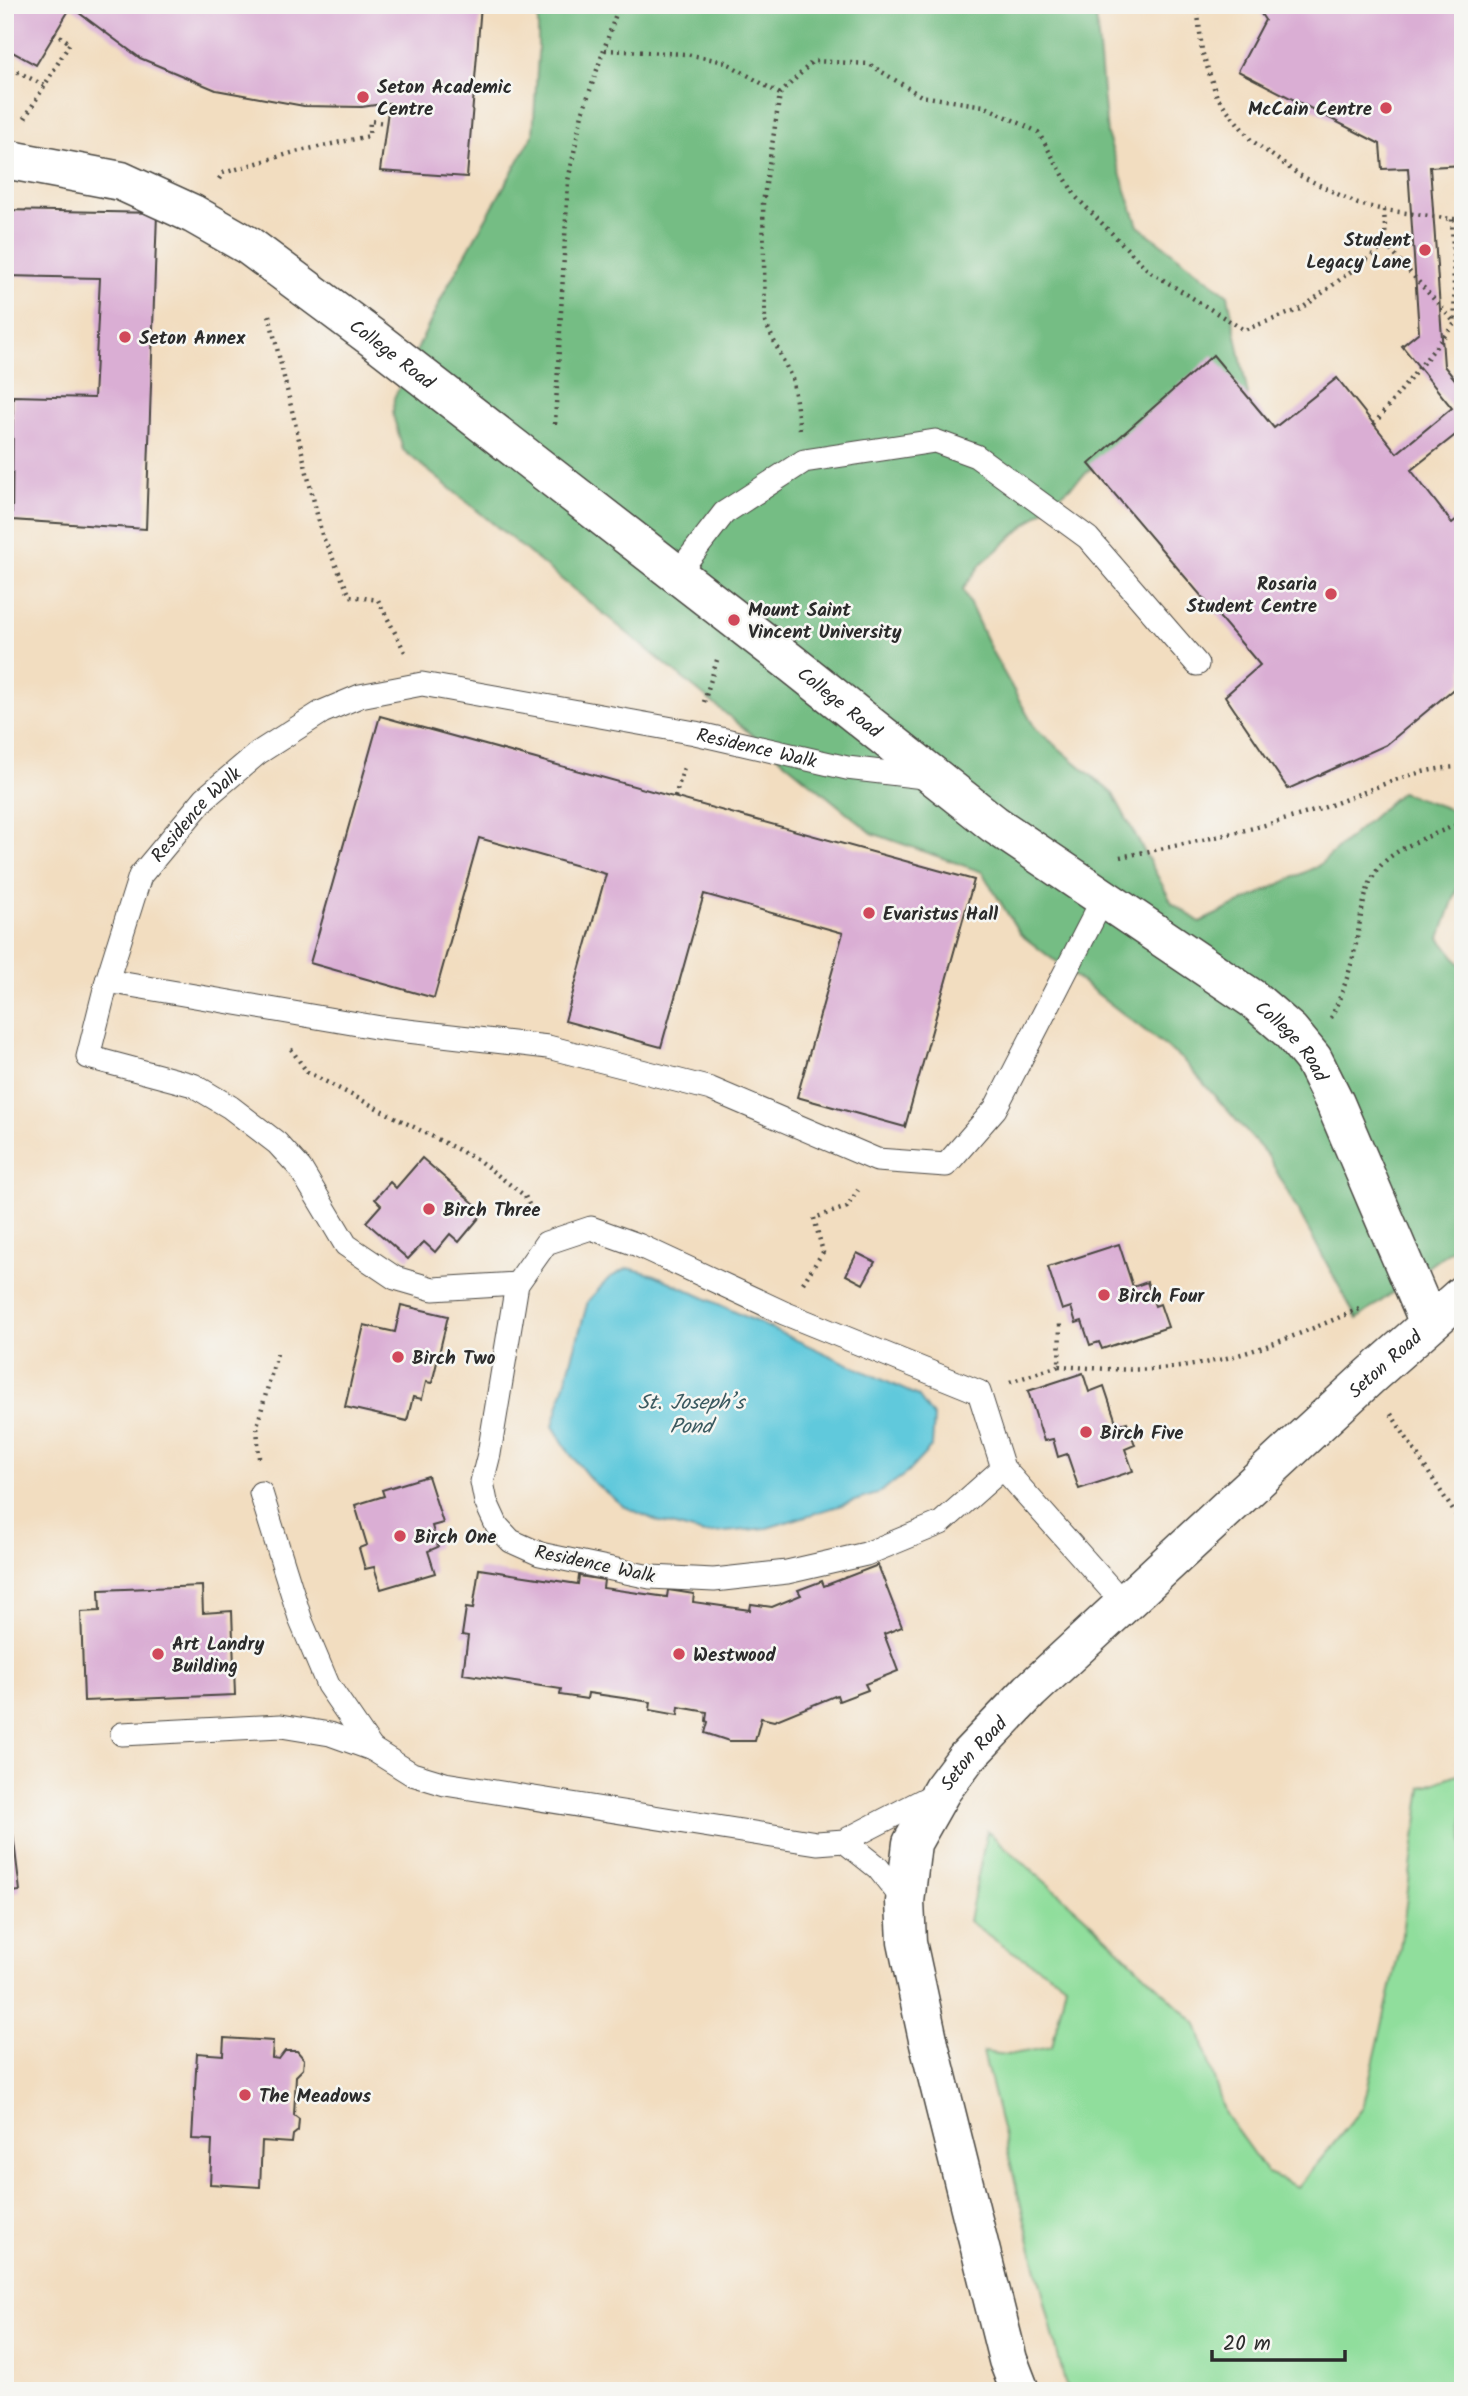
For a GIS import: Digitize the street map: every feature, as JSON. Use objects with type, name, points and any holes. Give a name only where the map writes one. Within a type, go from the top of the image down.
[{"type":"street","name":"College Road","points":[[5,159],[121,181],[193,214],[248,246],[374,339],[994,824],[1253,999],[1290,1031],[1313,1059],[1335,1103],[1429,1323]]},
{"type":"street","name":"Seton Road","points":[[1020,2391],[1008,2360],[929,2044],[907,1942],[905,1902],[912,1843],[942,1790],[966,1758],[1030,1691],[1368,1378],[1463,1294]]},
{"type":"lane","points":[[677,575],[724,513],[804,461],[935,441],[976,456],[1088,538],[1197,664]]},
{"type":"lane","name":"Residence Walk","points":[[517,1284],[433,1289],[395,1279],[346,1245],[300,1168],[277,1143],[230,1107],[193,1085],[88,1058],[107,981],[139,876],[205,798],[258,753],[321,712],[360,696],[422,684],[695,733],[847,768],[935,778]]},
{"type":"lane","points":[[107,981],[381,1028],[548,1047],[711,1088],[877,1160],[946,1164],[995,1109],[1103,899]]},
{"type":"lane","points":[[547,1243],[591,1228],[638,1245],[783,1313],[979,1392],[1003,1468],[1124,1604]]},
{"type":"lane","name":"Residence Walk","points":[[547,1243],[517,1284],[482,1482],[486,1502],[497,1526],[511,1541],[540,1554],[650,1577],[714,1580],[787,1572],[866,1554],[941,1523],[1003,1468]]},
{"type":"lane","points":[[261,1493],[301,1621],[328,1685],[372,1749]]},
{"type":"lane","points":[[122,1734],[281,1726],[330,1734],[372,1749],[412,1773],[445,1784],[817,1843],[845,1841],[942,1790]]},
{"type":"lane","points":[[845,1841],[878,1868],[905,1902]]},
{"type":"path","points":[[555,430],[568,181],[582,114],[619,5]]},
{"type":"path","points":[[1197,5],[1202,51],[1217,97],[1251,140],[1299,175],[1358,204],[1384,210],[1463,219]]},
{"type":"path","points":[[25,118],[71,43],[55,33]]},
{"type":"path","points":[[605,50],[686,54],[725,62],[780,94]]},
{"type":"path","points":[[804,461],[793,381],[765,322],[763,203],[780,94],[813,61],[869,64],[921,96],[984,106],[1038,132],[1076,197],[1149,271],[1244,330],[1301,309],[1386,245]]},
{"type":"path","points":[[5,65],[45,86]]},
{"type":"path","points":[[216,183],[223,173],[295,152],[369,136],[370,121],[386,123]]},
{"type":"path","points":[[1384,210],[1386,245],[1455,323]]},
{"type":"path","points":[[1374,424],[1455,323],[1452,219]]},
{"type":"path","points":[[270,317],[322,535],[351,596],[378,600],[391,625]]},
{"type":"path","points":[[675,797],[689,753]]},
{"type":"path","points":[[1115,858],[1204,840],[1314,810],[1405,776],[1445,767],[1463,767]]},
{"type":"path","points":[[1325,1027],[1344,990],[1363,902],[1373,878],[1387,859],[1406,847],[1463,822]]},
{"type":"path","points":[[290,1050],[307,1072],[478,1160],[525,1196],[547,1243]]},
{"type":"path","points":[[783,1313],[823,1252],[814,1218],[847,1207],[877,1160]]},
{"type":"path","points":[[979,1392],[1059,1366],[1126,1370],[1197,1365],[1264,1348],[1362,1308]]},
{"type":"path","points":[[1059,1366],[1060,1324]]},
{"type":"path","points":[[261,1493],[257,1426],[278,1350]]},
{"type":"path","points":[[1368,1378],[1463,1526]]},
{"type":"green space","points":[[538,5],[1095,5],[1107,134],[1138,226],[1228,295],[1248,395],[1227,473],[1121,443],[982,563],[963,589],[991,650],[1035,728],[1113,794],[1172,903],[1200,922],[1318,866],[1401,792],[1463,814],[1463,872],[1440,938],[1463,968],[1463,1241],[1357,1319],[1268,1156],[1183,1060],[1020,934],[982,872],[872,833],[403,450],[393,415],[394,398],[445,291],[533,135]]},
{"type":"green space","points":[[1463,1772],[1463,2391],[1067,2391],[983,2052],[1007,2055],[1052,2047],[1066,1984],[1002,1945],[969,1921],[987,1831],[1083,1915],[1197,2024],[1225,2114],[1268,2174],[1298,2187],[1363,2108],[1400,1948],[1422,1787]]},
{"type":"water","name":"St. Joseph’s Pond","points":[[628,1268],[655,1275],[918,1396],[934,1418],[932,1446],[907,1473],[877,1494],[767,1528],[704,1534],[657,1521],[623,1506],[592,1481],[570,1454],[553,1426],[588,1301],[609,1278]]},
{"type":"building","name":"Seton Academic Centre","points":[[5,5],[481,5],[467,177],[380,171],[389,103],[362,107],[304,106],[216,90],[140,58],[71,7],[36,65],[5,48]]},
{"type":"building","name":"Rosaria Student Centre","points":[[1255,5],[1463,5],[1463,165],[1430,167],[1444,366],[1463,389],[1463,429],[1411,470],[1452,523],[1463,514],[1463,681],[1386,745],[1288,789],[1225,696],[1260,665],[1089,464],[1213,355],[1274,428],[1337,378],[1397,453],[1452,408],[1402,346],[1419,332],[1408,168],[1382,169],[1380,144],[1238,71],[1265,20]]},
{"type":"building","name":"Seton Annex","points":[[5,210],[157,213],[146,529],[12,520],[13,396],[94,398],[100,278],[5,276]]},
{"type":"building","name":"Evaristus Hall","points":[[380,716],[974,880],[905,1127],[797,1097],[843,933],[704,894],[661,1047],[565,1021],[606,874],[479,838],[434,998],[310,963]]},
{"type":"building","name":"Birch Three","points":[[422,1158],[484,1212],[459,1242],[450,1234],[435,1252],[424,1242],[408,1259],[366,1222],[381,1205],[375,1199],[390,1182],[396,1188]]},
{"type":"building","name":"Birch Four","points":[[1119,1244],[1133,1287],[1147,1282],[1155,1306],[1160,1304],[1168,1327],[1102,1349],[1099,1342],[1090,1345],[1082,1321],[1076,1323],[1071,1307],[1062,1310],[1048,1267]]},
{"type":"building","points":[[857,1253],[875,1262],[863,1284],[846,1275]]},
{"type":"building","name":"Birch Two","points":[[401,1305],[448,1316],[432,1383],[426,1382],[422,1399],[413,1397],[407,1421],[345,1407],[364,1325],[395,1332]]},
{"type":"building","name":"Birch Five","points":[[1083,1373],[1089,1392],[1104,1386],[1117,1425],[1127,1422],[1135,1445],[1125,1449],[1133,1471],[1079,1489],[1067,1454],[1058,1457],[1053,1439],[1044,1441],[1028,1391]]},
{"type":"building","name":"Birch One","points":[[428,1476],[443,1523],[432,1526],[438,1547],[428,1551],[435,1573],[381,1589],[374,1567],[365,1569],[359,1548],[367,1545],[355,1505],[384,1496],[382,1490]]},
{"type":"building","name":"Westwood","points":[[878,1565],[902,1627],[884,1634],[898,1671],[865,1684],[868,1690],[839,1701],[837,1695],[774,1721],[761,1718],[755,1741],[729,1741],[705,1733],[707,1712],[679,1707],[678,1715],[650,1710],[651,1702],[588,1693],[587,1699],[560,1695],[561,1689],[463,1674],[468,1636],[462,1635],[466,1608],[473,1609],[479,1569],[578,1584],[579,1576],[604,1580],[603,1588],[667,1597],[668,1590],[694,1594],[693,1602],[750,1610],[751,1604],[772,1607],[801,1595],[798,1590],[822,1581],[824,1586]]},
{"type":"building","name":"Art Landry Building","points":[[202,1586],[203,1613],[232,1611],[235,1695],[84,1701],[81,1612],[100,1611],[99,1590]]},
{"type":"building","points":[[10,1809],[20,1891],[5,1893],[5,1810]]},
{"type":"building","name":"The Meadows","points":[[224,2038],[273,2041],[272,2058],[279,2059],[285,2051],[297,2051],[304,2059],[303,2069],[296,2076],[294,2115],[299,2119],[298,2131],[293,2135],[292,2143],[262,2141],[260,2187],[210,2184],[212,2140],[192,2139],[197,2053],[223,2055]]},
{"type":"place","name":"Seton Academic Centre","points":[[363,97]]},
{"type":"place","name":"McCain Centre","points":[[1386,108]]},
{"type":"place","name":"Student Legacy Lane","points":[[1425,250]]},
{"type":"place","name":"Seton Annex","points":[[125,337]]},
{"type":"place","name":"Rosaria Student Centre","points":[[1331,594]]},
{"type":"place","name":"Mount Saint Vincent University","points":[[734,620]]},
{"type":"place","name":"Evaristus Hall","points":[[869,913]]},
{"type":"place","name":"Birch Three","points":[[429,1209]]},
{"type":"place","name":"Birch Four","points":[[1104,1295]]},
{"type":"place","name":"Birch Two","points":[[398,1357]]},
{"type":"place","name":"Birch Five","points":[[1086,1432]]},
{"type":"place","name":"Birch One","points":[[400,1536]]},
{"type":"place","name":"Art Landry Building","points":[[158,1654]]},
{"type":"place","name":"Westwood","points":[[679,1654]]},
{"type":"place","name":"The Meadows","points":[[245,2095]]}]
